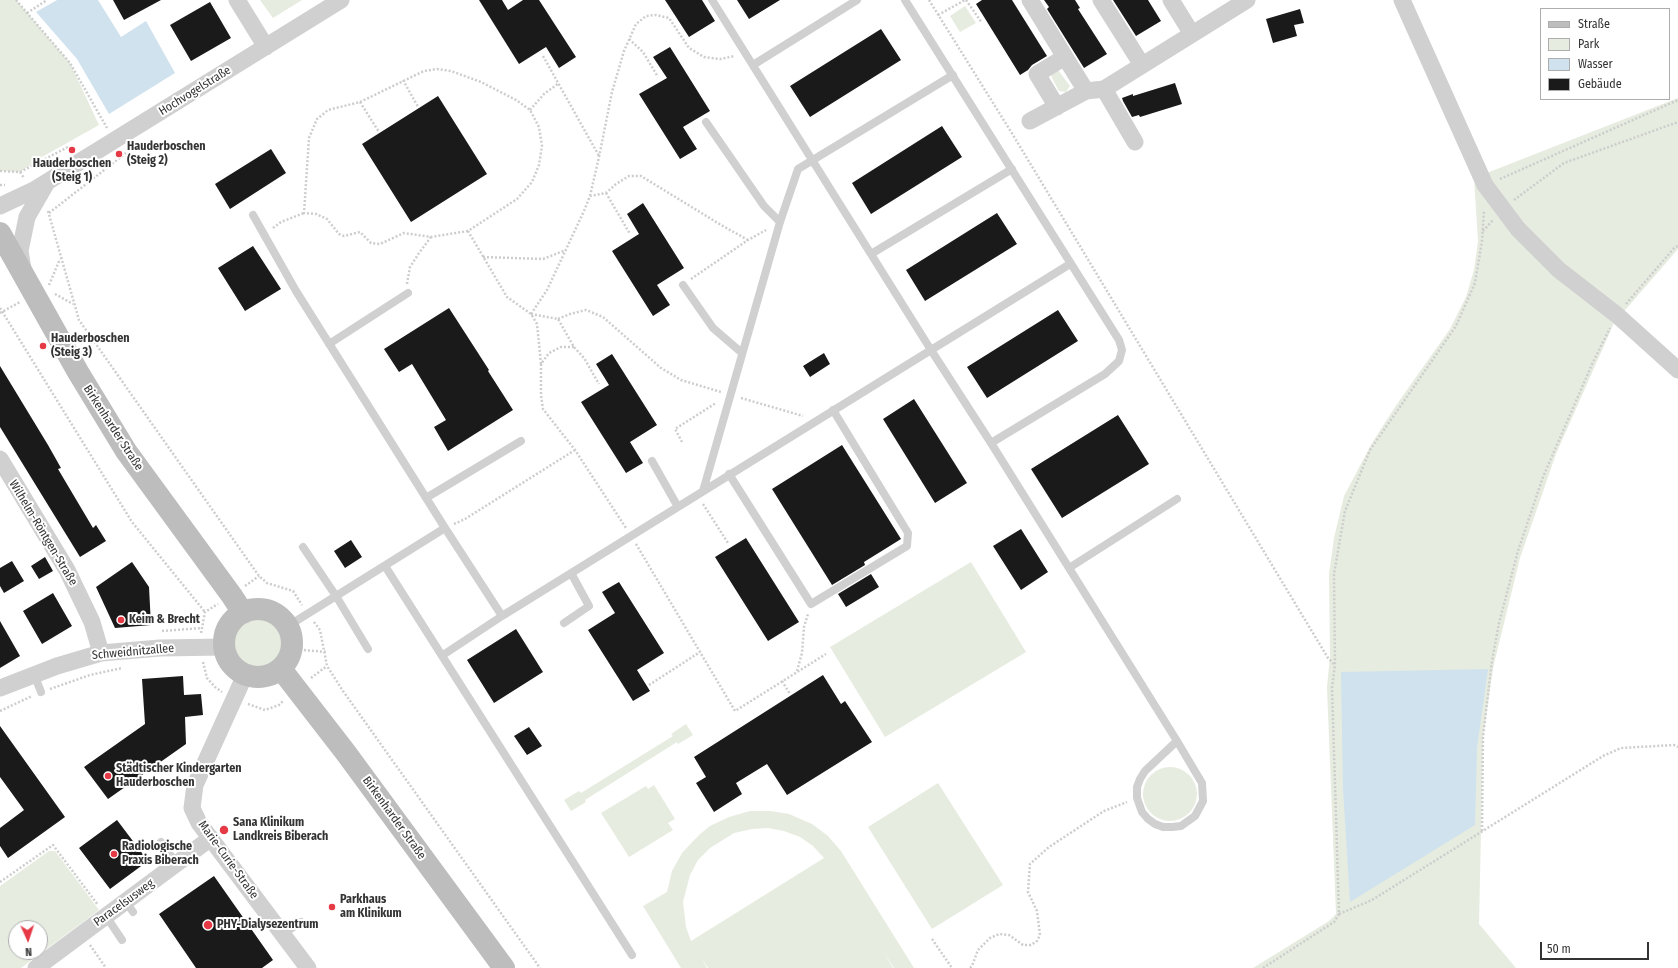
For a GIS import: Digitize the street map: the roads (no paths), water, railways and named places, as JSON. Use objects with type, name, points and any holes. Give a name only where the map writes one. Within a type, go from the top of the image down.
[{"type":"main road","name":"Birkenharder Straße","points":[[0,233],[78,372],[126,451],[238,604]]},
{"type":"main road","points":[[238,604],[252,610],[263,610],[273,613],[282,618],[288,626],[292,637],[292,649],[288,660],[281,669],[264,677],[254,677],[245,675],[230,664],[224,647],[225,637],[228,627],[234,619],[238,604]]},
{"type":"main road","name":"Birkenharder Straße","points":[[281,669],[346,753],[504,968]]},
{"type":"street","points":[[237,0],[266,48]]},
{"type":"street","name":"Hochvogelstraße","points":[[0,206],[48,182],[266,48],[341,0]]},
{"type":"street","points":[[1030,0],[1086,91]]},
{"type":"street","points":[[1101,0],[1142,65]]},
{"type":"street","points":[[1170,0],[1192,34]]},
{"type":"street","points":[[1023,124],[1086,91],[1104,89],[1247,0]]},
{"type":"street","points":[[1402,0],[1485,185],[1518,229],[1559,270],[1617,315],[1678,370]]},
{"type":"street","points":[[1057,107],[1037,74],[1065,57]]},
{"type":"street","points":[[1104,89],[1135,142]]},
{"type":"street","name":"Hochvogelstraße","points":[[24,276],[20,251],[27,217],[48,182]]},
{"type":"street","name":"Wilhelm-Röntgen-Straße","points":[[0,459],[67,570],[92,622],[101,652]]},
{"type":"street","name":"Schweidnitzallee","points":[[0,688],[34,674],[101,652],[160,648],[203,656],[224,647]]},
{"type":"street","name":"Marie-Curie-Straße","points":[[245,675],[195,785],[192,808],[200,823],[308,968]]},
{"type":"street","name":"Paracelsusweg","points":[[36,968],[106,916],[129,907],[177,864],[211,838]]},
{"type":"lane","points":[[712,0],[931,350],[991,443],[1177,741],[1202,783],[1203,800],[1195,816],[1181,826],[1163,827],[1155,824],[1142,812],[1137,798],[1137,787],[1145,771],[1177,741]]},
{"type":"lane","points":[[753,65],[857,0]]},
{"type":"lane","points":[[905,0],[1119,340],[1122,350],[1119,361],[1105,374],[991,443]]},
{"type":"lane","points":[[700,493],[780,222],[798,169],[953,75]]},
{"type":"lane","points":[[706,122],[764,206],[780,222]]},
{"type":"lane","points":[[872,254],[1012,169]]},
{"type":"lane","points":[[253,215],[296,291],[502,616]]},
{"type":"lane","points":[[443,656],[502,616],[729,474],[1070,264]]},
{"type":"lane","points":[[683,285],[713,328],[742,353]]},
{"type":"lane","points":[[329,344],[408,293]]},
{"type":"lane","points":[[729,474],[811,604],[907,546],[908,533],[833,410]]},
{"type":"lane","points":[[426,498],[520,440]]},
{"type":"lane","points":[[652,460],[678,507]]},
{"type":"lane","points":[[1069,568],[1177,499]]},
{"type":"lane","points":[[288,626],[445,528]]},
{"type":"lane","points":[[303,547],[336,596],[368,649]]},
{"type":"lane","points":[[385,566],[632,955]]},
{"type":"lane","points":[[564,623],[589,606],[571,574]]},
{"type":"lane","points":[[34,674],[41,692]]},
{"type":"lane","points":[[161,842],[177,864]]},
{"type":"lane","points":[[106,916],[122,940]]},
{"type":"lane","points":[[283,934],[300,922]]},
{"type":"water","points":[[57,0],[98,0],[121,37],[146,21],[175,73],[109,114],[77,59],[36,12]]},
{"type":"water","points":[[1488,669],[1477,748],[1475,825],[1350,902],[1343,789],[1341,672]]},
{"type":"place","name":"Hauderboschen (Steig 1)","points":[[72,150]]},
{"type":"place","name":"Hauderboschen (Steig 2)","points":[[119,154]]},
{"type":"place","name":"Hauderboschen (Steig 3)","points":[[43,346]]},
{"type":"place","name":"Keim & Brecht","points":[[121,620]]},
{"type":"place","name":"Städtischer Kindergarten Hauderboschen","points":[[108,776]]},
{"type":"place","name":"Sana Klinikum Landkreis Biberach","points":[[224,830]]},
{"type":"place","name":"Radiologische Praxis Biberach","points":[[114,854]]},
{"type":"place","name":"Parkhaus am Klinikum","points":[[332,907]]},
{"type":"place","name":"PHY-Dialysezentrum","points":[[208,925]]}]
